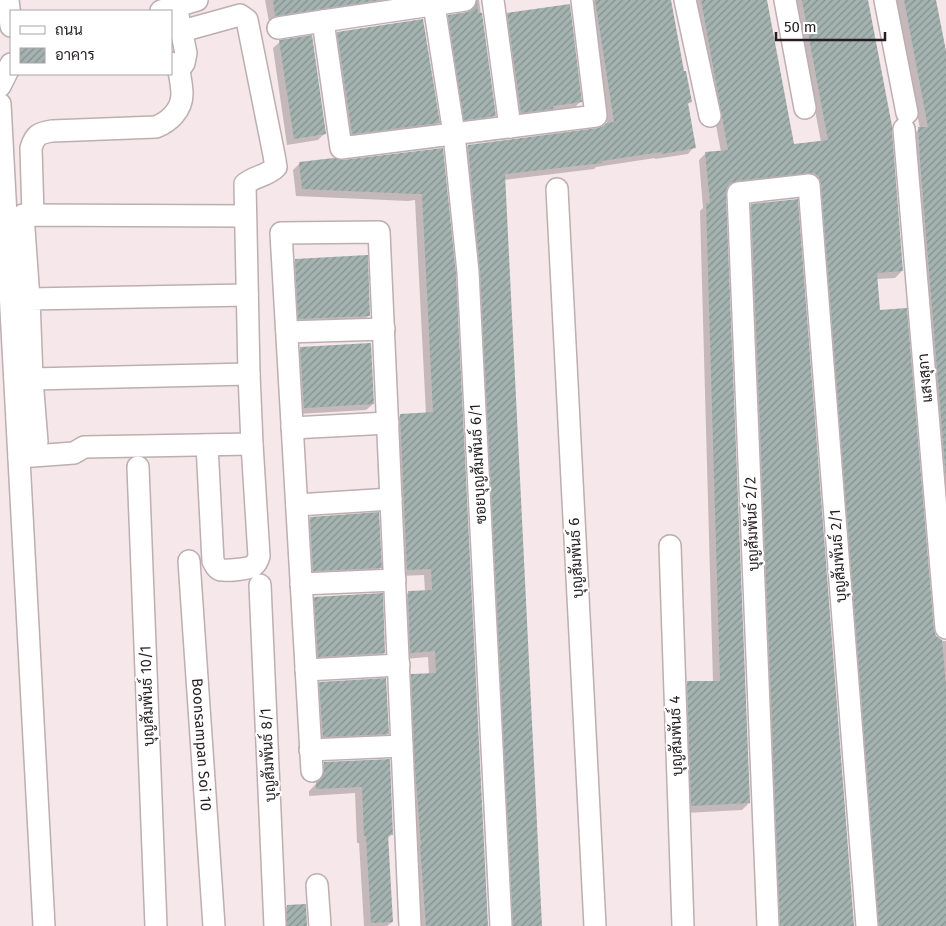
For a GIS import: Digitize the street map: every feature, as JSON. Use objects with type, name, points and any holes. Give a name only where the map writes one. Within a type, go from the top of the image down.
[{"type":"street","points":[[8,0],[10,17]]},
{"type":"street","points":[[168,9],[197,0]]},
{"type":"street","points":[[278,28],[465,0]]},
{"type":"street","points":[[493,0],[510,127]]},
{"type":"street","points":[[322,21],[341,148],[596,116],[582,0]]},
{"type":"street","points":[[685,0],[710,116]]},
{"type":"street","points":[[785,0],[805,108]]},
{"type":"street","name":"แสงสุภา","points":[[885,0],[906,121],[946,628]]},
{"type":"street","name":"ซอยบุญสัมพันธ์ 6/1","points":[[434,5],[454,134],[468,272],[501,926]]},
{"type":"street","points":[[33,215],[30,148],[33,140],[39,134],[52,131],[156,127],[171,118],[178,108],[182,94],[175,66],[184,62],[186,53],[182,31],[172,15]]},
{"type":"street","points":[[182,31],[240,15],[247,20],[276,167],[271,172],[252,179],[245,184],[249,374],[259,556],[254,566],[249,568],[221,570],[213,562],[207,445]]},
{"type":"street","points":[[0,86],[10,66]]},
{"type":"street","points":[[0,104],[25,447],[44,926]]},
{"type":"street","name":"บุญสัมพันธ์ 2/2","points":[[768,926],[738,194],[809,185]]},
{"type":"street","name":"บุญสัมพันธ์ 2/1","points":[[809,185],[867,926]]},
{"type":"street","name":"บุญสัมพันธ์ 6","points":[[557,189],[595,926]]},
{"type":"street","points":[[25,447],[32,379],[22,215],[245,216]]},
{"type":"street","points":[[402,746],[311,760],[281,234],[379,232],[384,329],[410,926]]},
{"type":"street","points":[[28,299],[247,295]]},
{"type":"street","points":[[287,332],[384,329]]},
{"type":"street","points":[[32,379],[249,374]]},
{"type":"street","points":[[292,428],[388,423]]},
{"type":"street","points":[[25,447],[74,453],[84,447],[252,444]]},
{"type":"street","name":"บุญสัมพันธ์ 10/1","points":[[138,467],[156,926]]},
{"type":"street","points":[[296,504],[391,499]]},
{"type":"street","name":"บุญสัมพันธ์ 4","points":[[670,546],[683,926]]},
{"type":"street","name":"Boonsampan Soi 10","points":[[189,562],[214,926]]},
{"type":"street","points":[[301,584],[395,580]]},
{"type":"street","name":"บุญสัมพันธ์ 8/1","points":[[260,585],[275,926]]},
{"type":"street","points":[[306,670],[399,665]]},
{"type":"street","points":[[317,885],[320,926]]},
{"type":"building","points":[[273,0],[380,0],[275,16]]},
{"type":"building","points":[[477,0],[478,13],[482,13],[496,116],[464,120],[448,15],[472,10]]},
{"type":"building","points":[[595,0],[671,0],[684,71],[686,71],[692,102],[688,103],[696,148],[602,161],[602,163],[505,174],[542,926],[513,926],[480,271],[468,145],[598,128],[606,123],[614,122]]},
{"type":"building","points":[[701,0],[767,0],[794,144],[828,140],[802,0],[868,0],[892,126],[903,271],[877,273],[880,310],[907,308],[934,629],[936,636],[942,640],[946,686],[946,926],[879,926],[821,184],[819,177],[814,173],[737,181],[730,183],[726,193],[750,803],[691,806],[687,681],[720,681],[706,203],[710,203],[705,152],[728,150]]},
{"type":"building","points":[[904,0],[936,0],[946,51],[946,479],[918,127],[928,127]]},
{"type":"building","points":[[570,4],[582,102],[553,106],[554,109],[521,113],[507,13]]},
{"type":"building","points":[[423,19],[440,123],[352,134],[337,32]]},
{"type":"building","points":[[312,35],[326,134],[294,139],[279,40]]},
{"type":"building","points":[[443,148],[456,273],[488,926],[426,926],[415,768],[411,674],[436,673],[435,651],[410,653],[408,591],[432,590],[431,569],[407,570],[400,414],[433,412],[422,194],[302,189],[299,162],[334,158],[343,160]]},
{"type":"building","points":[[798,199],[854,926],[780,926],[751,204]]},
{"type":"building","points":[[368,255],[370,316],[298,319],[295,259]]},
{"type":"building","points":[[371,343],[374,404],[304,408],[300,347]]},
{"type":"building","points":[[379,512],[382,568],[313,571],[310,517]]},
{"type":"building","points":[[383,593],[385,653],[318,657],[314,597]]},
{"type":"building","points":[[386,678],[389,734],[323,737],[319,682]]},
{"type":"building","points":[[390,759],[393,835],[388,835],[393,922],[371,923],[362,787],[316,789],[316,782],[323,776],[324,762]]},
{"type":"building","points":[[306,904],[307,926],[287,926],[287,905]]}]
